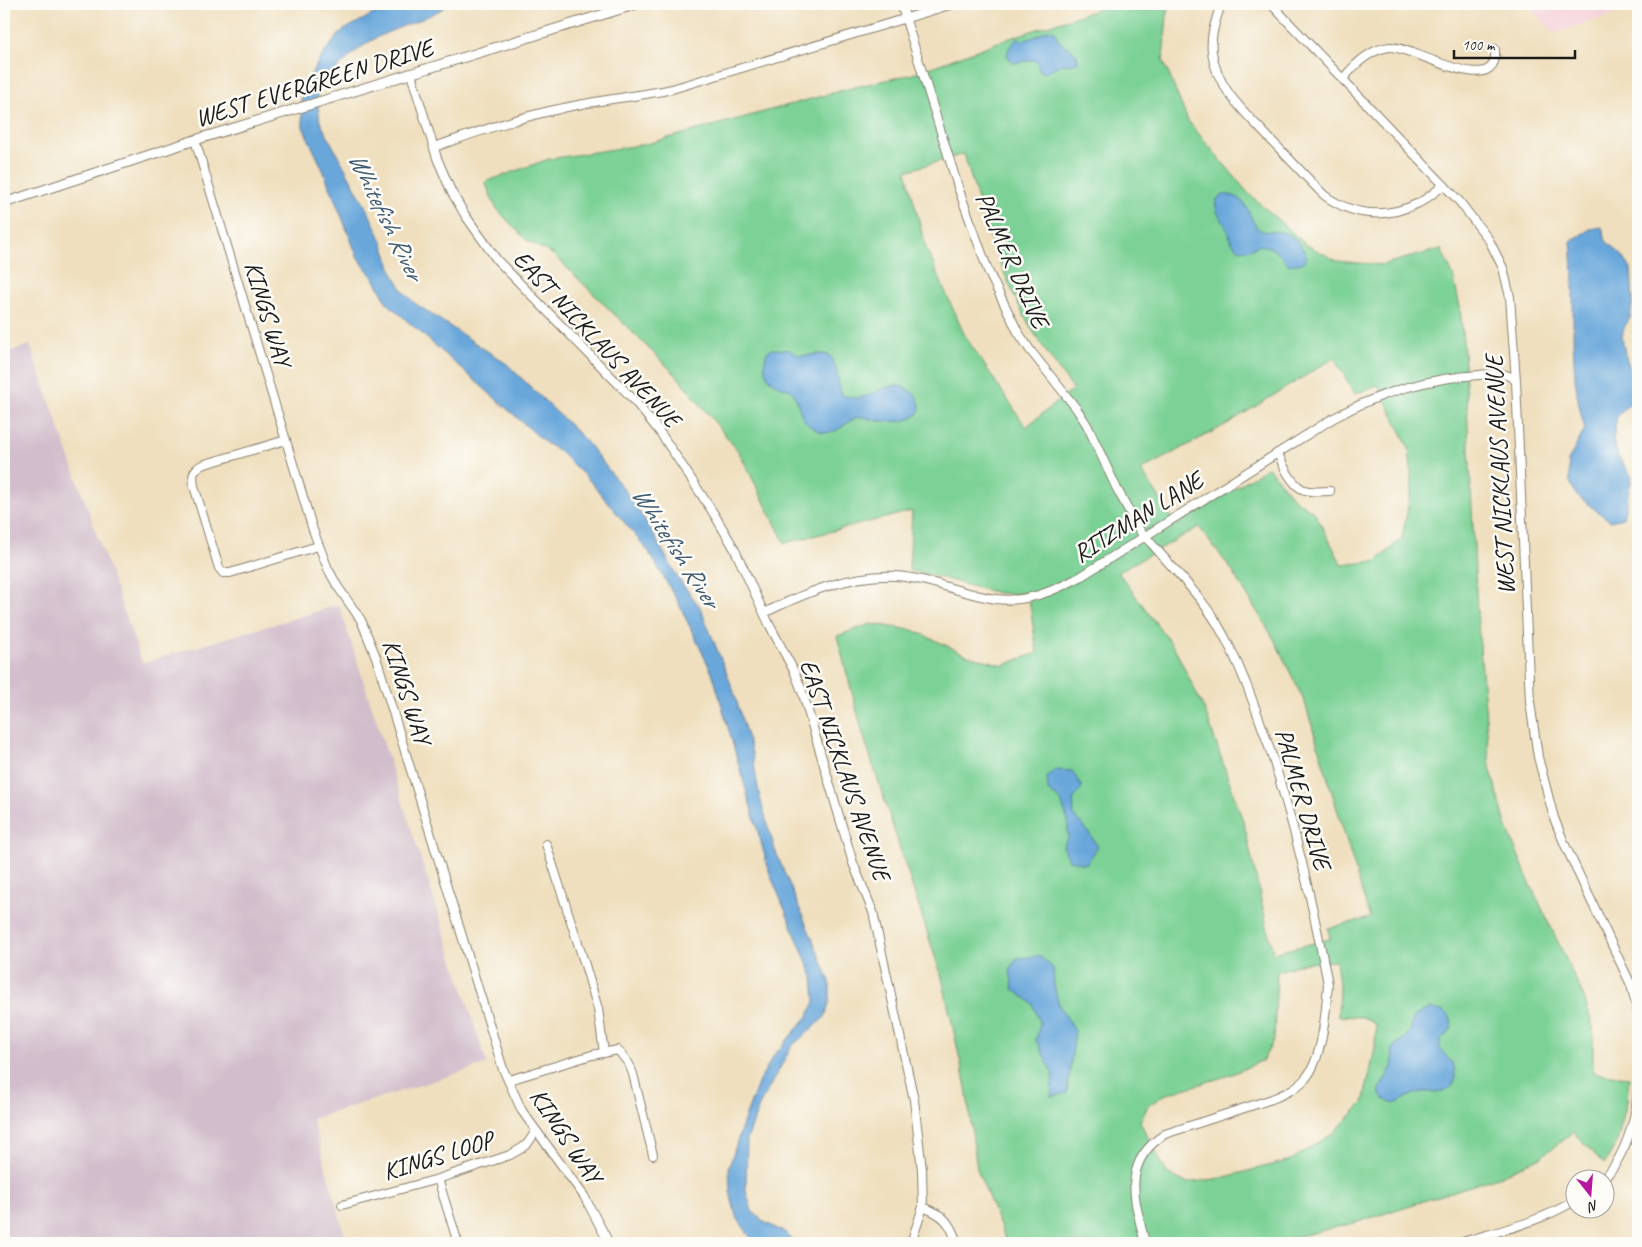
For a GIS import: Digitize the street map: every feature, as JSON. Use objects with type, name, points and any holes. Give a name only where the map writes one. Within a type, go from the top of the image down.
[{"type":"street","name":"WEST EVERGREEN DRIVE","points":[[4,203],[195,140],[637,4]]},
{"type":"street","name":"PALMER DRIVE","points":[[901,4],[959,190],[977,242],[1003,304],[1030,350],[1087,424],[1116,489],[1145,538],[1181,576],[1204,604],[1229,645],[1260,719],[1292,822],[1328,984],[1326,1011],[1317,1061],[1306,1078],[1289,1092],[1272,1100],[1172,1131],[1152,1143],[1139,1162],[1134,1182],[1134,1196],[1145,1243]]},
{"type":"street","points":[[434,146],[557,109],[644,95],[672,88],[953,4]]},
{"type":"street","points":[[1221,4],[1213,30],[1212,45],[1216,69],[1223,84],[1238,104],[1324,195],[1336,204],[1350,210],[1382,213],[1420,202],[1444,186]]},
{"type":"street","name":"WEST NICKLAUS AVENUE","points":[[1272,4],[1478,224],[1489,240],[1503,268],[1510,296],[1516,381],[1530,702],[1538,756],[1554,818],[1628,977],[1638,1012]]},
{"type":"street","points":[[1343,79],[1354,66],[1364,59],[1378,50],[1389,47],[1402,49],[1463,71],[1476,73],[1486,71],[1492,66],[1495,49]]},
{"type":"street","name":"EAST NICKLAUS AVENUE","points":[[411,74],[451,192],[465,216],[497,260],[633,399],[668,443],[734,548],[764,613],[795,673],[803,694],[853,863],[873,912],[914,1100],[922,1170],[923,1207],[911,1243]]},
{"type":"street","name":"KINGS WAY","points":[[195,140],[318,546],[332,578],[361,620],[376,657],[503,1069],[516,1101],[584,1196],[609,1243]]},
{"type":"street","name":"RITZMAN LANE","points":[[764,613],[825,587],[874,576],[914,578],[994,599],[1011,600],[1037,596],[1055,590],[1080,577],[1145,538],[1350,408],[1404,387],[1436,379],[1490,374],[1508,375],[1516,381]]},
{"type":"street","points":[[286,440],[202,465],[195,469],[192,476],[194,486],[219,568],[223,573],[230,573],[318,546]]},
{"type":"street","points":[[1278,453],[1294,480],[1302,489],[1314,492],[1330,491]]},
{"type":"street","points":[[546,844],[598,1009],[604,1052]]},
{"type":"street","points":[[508,1080],[604,1052],[618,1050],[629,1064],[633,1074],[653,1155]]},
{"type":"street","points":[[1612,1170],[1627,1138],[1636,1106],[1638,1072]]},
{"type":"street","name":"KINGS LOOP","points":[[342,1205],[438,1179],[516,1152],[528,1143],[536,1131]]},
{"type":"street","points":[[438,1179],[458,1243]]},
{"type":"street","points":[[923,1207],[938,1213],[947,1221],[958,1243]]},
{"type":"street","points":[[1460,1243],[1529,1222],[1564,1207]]},
{"type":"shaded area","points":[[1527,4],[1638,4],[1638,7],[1554,33]]},
{"type":"shaded area","points":[[30,345],[142,663],[339,605],[487,1064],[312,1119],[347,1243],[4,1243],[4,353]]},
{"type":"green space","points":[[1114,4],[1168,4],[1163,60],[1188,121],[1248,193],[1305,244],[1337,261],[1381,265],[1441,249],[1453,275],[1460,307],[1465,364],[1477,611],[1490,767],[1507,828],[1528,879],[1583,995],[1593,1027],[1593,1073],[1629,1077],[1627,1101],[1617,1143],[1604,1164],[1573,1132],[1541,1157],[1501,1176],[1358,1222],[1270,1243],[1007,1243],[977,1169],[966,1087],[942,978],[863,734],[837,636],[871,624],[913,630],[967,655],[1003,665],[1037,653],[1028,592],[998,593],[932,575],[909,571],[912,511],[785,543],[739,452],[678,377],[554,255],[526,240],[496,208],[485,182],[549,159],[646,144],[855,87],[913,74],[1001,41]],"holes":[[[964,154],[986,225],[1020,308],[1033,332],[1073,389],[1026,427],[965,336],[926,248],[906,171]],[[1334,358],[1355,394],[1378,385],[1409,448],[1412,485],[1402,538],[1377,561],[1342,565],[1315,513],[1292,497],[1268,467],[1177,525],[1141,470],[1227,424]],[[1199,527],[1231,569],[1274,639],[1305,703],[1370,918],[1328,928],[1330,939],[1273,953],[1244,824],[1205,711],[1175,649],[1118,572]],[[1336,961],[1339,984],[1338,1016],[1363,1017],[1376,1025],[1375,1049],[1363,1103],[1332,1134],[1291,1160],[1221,1178],[1186,1183],[1167,1173],[1140,1122],[1148,1106],[1164,1095],[1230,1075],[1263,1060],[1274,1040],[1277,972],[1303,963]]]},
{"type":"water","points":[[401,4],[449,4],[441,10],[378,37],[362,47],[347,60],[318,87],[317,97],[320,122],[367,209],[382,241],[393,273],[403,291],[416,304],[507,364],[585,440],[630,497],[678,578],[700,607],[733,689],[752,753],[760,798],[775,850],[830,981],[830,1001],[825,1017],[792,1046],[760,1104],[747,1140],[746,1191],[752,1211],[764,1222],[786,1233],[796,1243],[754,1243],[736,1216],[730,1193],[729,1167],[759,1081],[774,1055],[808,1016],[815,1002],[813,977],[770,874],[713,675],[678,602],[649,552],[589,480],[558,450],[547,444],[387,303],[375,280],[358,258],[323,170],[303,127],[301,100],[309,77],[324,53],[342,31],[375,13]]},
{"type":"water","points":[[1047,30],[1055,31],[1061,43],[1076,54],[1078,61],[1071,65],[1061,64],[1045,73],[1040,71],[1037,62],[1034,60],[1014,63],[1010,60],[1008,51],[1017,39],[1029,39]]},
{"type":"water","points":[[1223,195],[1231,195],[1242,201],[1258,229],[1291,235],[1304,250],[1307,258],[1298,264],[1288,264],[1279,254],[1267,246],[1258,246],[1246,250],[1238,249],[1231,241],[1227,228],[1217,210],[1216,200]]},
{"type":"water","points":[[1602,227],[1606,241],[1622,255],[1631,269],[1633,300],[1630,318],[1624,328],[1622,338],[1638,395],[1617,417],[1613,440],[1618,456],[1632,477],[1623,518],[1610,521],[1576,495],[1570,482],[1568,461],[1585,429],[1579,406],[1574,359],[1571,241],[1590,229]]},
{"type":"water","points":[[772,349],[789,350],[800,356],[829,355],[836,369],[842,395],[854,398],[892,386],[906,388],[918,399],[920,409],[918,414],[913,418],[899,421],[879,421],[861,417],[851,420],[835,431],[821,432],[813,428],[804,419],[796,398],[789,389],[781,387],[768,376],[765,368],[765,357],[767,352]]},
{"type":"water","points":[[1055,770],[1072,771],[1082,787],[1073,800],[1074,816],[1087,830],[1098,847],[1086,864],[1069,860],[1063,846],[1068,838],[1068,821],[1061,801],[1048,790],[1047,776]]},
{"type":"water","points":[[1039,956],[1053,968],[1054,985],[1059,1005],[1075,1031],[1067,1093],[1051,1097],[1053,1075],[1036,1040],[1040,1023],[1032,1003],[1013,989],[1010,970],[1017,958]]},
{"type":"water","points":[[1430,1009],[1444,1012],[1451,1020],[1451,1030],[1440,1041],[1440,1047],[1453,1065],[1455,1073],[1454,1083],[1447,1090],[1441,1092],[1415,1094],[1397,1103],[1388,1101],[1382,1098],[1380,1089],[1392,1067],[1393,1048],[1410,1032],[1414,1017]]},
{"type":"water label","name":"Whitefish River","points":[[386,216]]},
{"type":"water label","name":"Whitefish River","points":[[676,547]]}]
